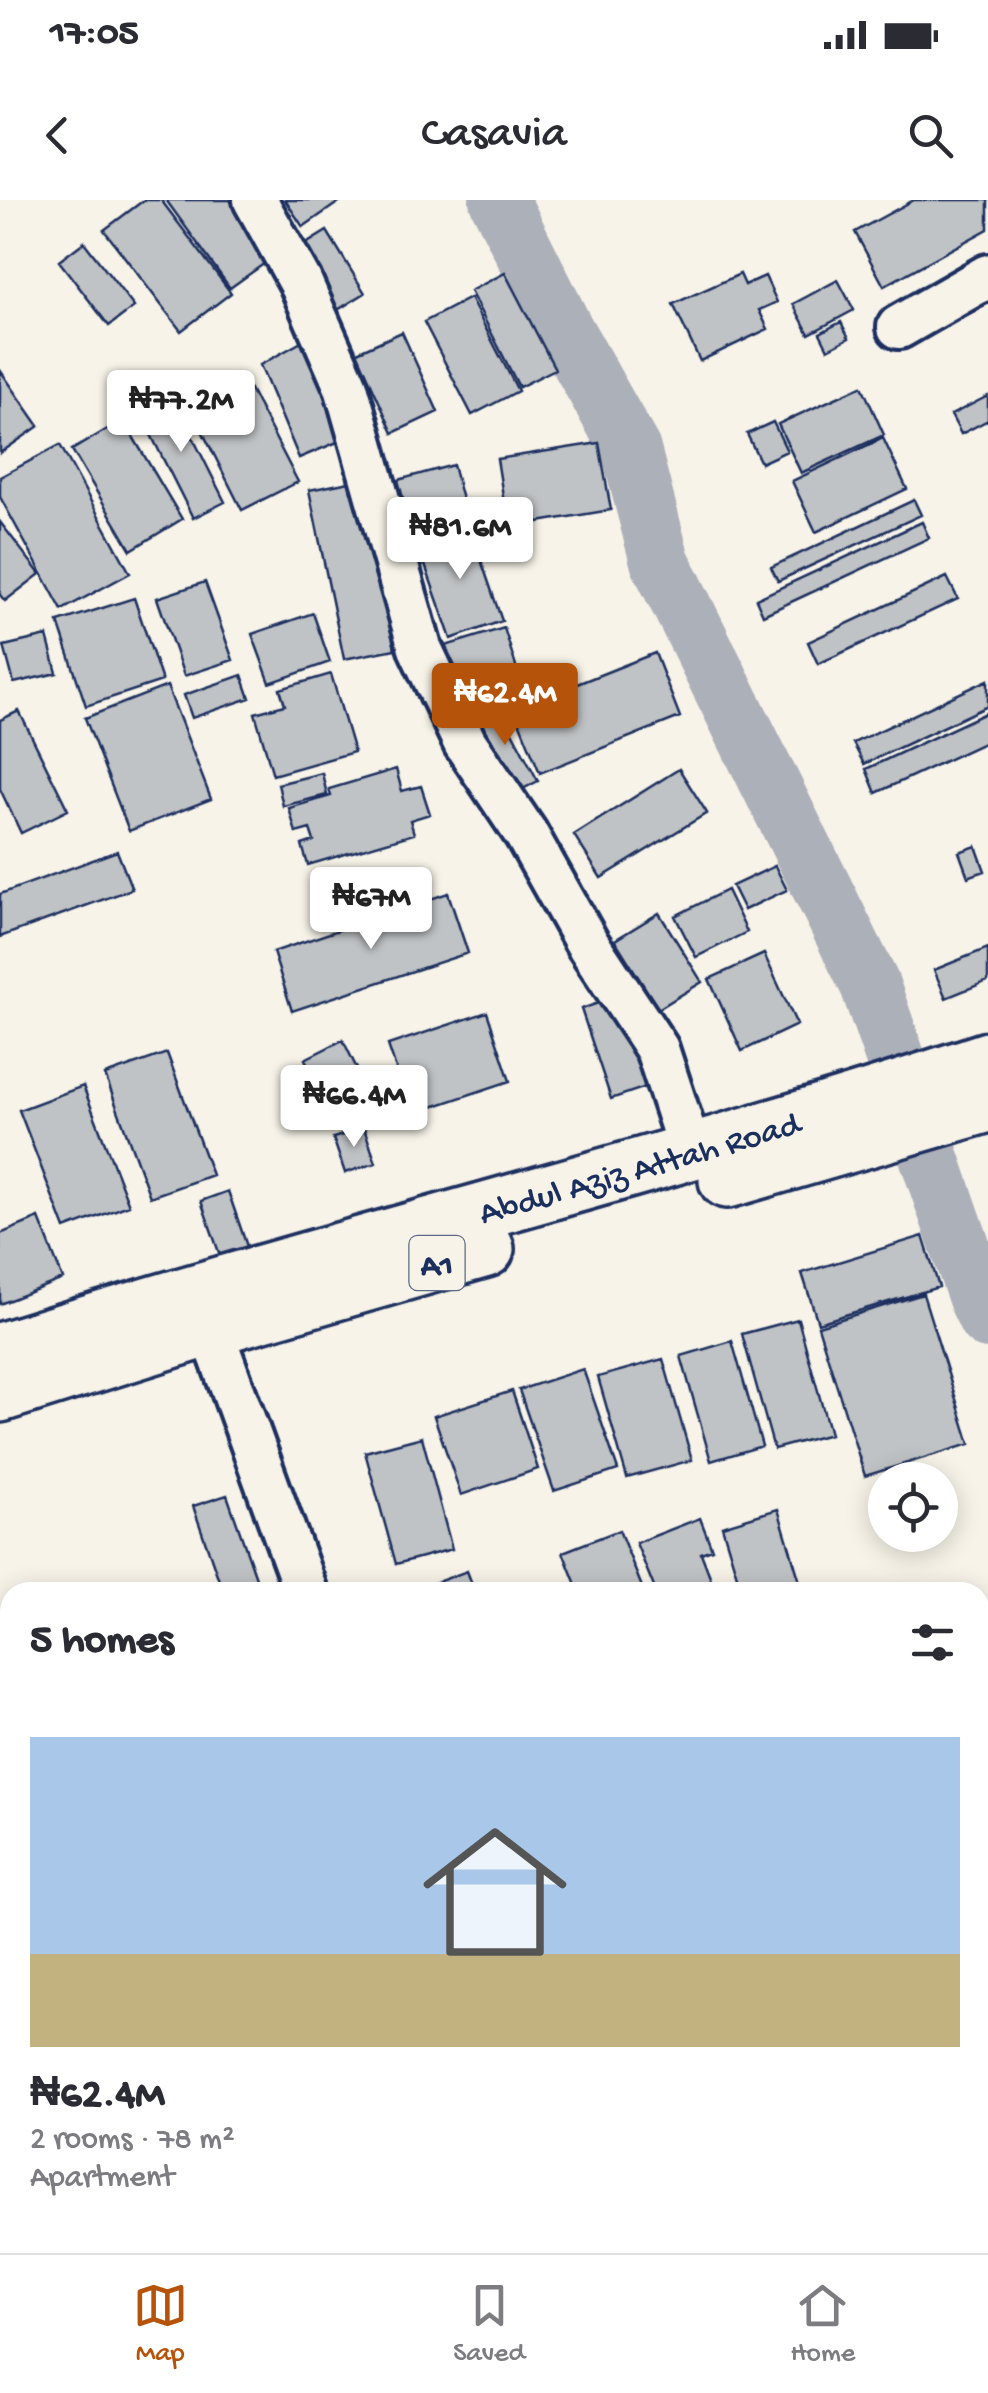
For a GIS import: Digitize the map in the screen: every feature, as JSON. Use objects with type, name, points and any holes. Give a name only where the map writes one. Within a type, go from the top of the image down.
[{"type":"highway","name":"Abdul Aziz Attah Road","points":[[0,1351],[203,1308],[978,1085]]},
{"type":"highway","name":"Abdul Aziz Attah Road","points":[[0,1394],[203,1308],[691,1154],[867,1119]]},
{"type":"street","points":[[255,200],[300,281],[346,388],[420,648],[465,743],[526,834],[587,943],[657,1049],[691,1154]]},
{"type":"street","points":[[899,328],[988,276]]},
{"type":"street","points":[[203,1308],[302,1582]]},
{"type":"building","points":[[144,200],[161,200],[231,293],[181,331],[104,230]]},
{"type":"building","points":[[166,200],[230,200],[272,258],[230,288]]},
{"type":"building","points":[[285,200],[342,200],[303,227]]},
{"type":"building","points":[[914,200],[988,200],[988,229],[884,286],[855,232]]},
{"type":"building","points":[[327,231],[365,293],[336,311],[298,249]]},
{"type":"building","points":[[84,242],[134,307],[109,326],[59,261]]},
{"type":"building","points":[[505,273],[555,369],[519,387],[470,291]]},
{"type":"building","points":[[740,274],[745,285],[765,276],[777,302],[759,310],[768,329],[700,361],[673,304]]},
{"type":"building","points":[[838,280],[854,310],[809,334],[793,304]]},
{"type":"building","points":[[470,298],[518,391],[472,415],[424,322]]},
{"type":"building","points":[[841,322],[849,338],[828,349],[820,333]]},
{"type":"building","points":[[402,332],[438,412],[393,433],[357,352]]},
{"type":"building","points":[[305,340],[347,438],[299,458],[260,365]]},
{"type":"building","points":[[0,370],[39,426],[0,453]]},
{"type":"building","points":[[862,386],[884,435],[801,473],[778,424]]},
{"type":"building","points":[[250,389],[298,482],[242,510],[195,417]]},
{"type":"building","points":[[170,392],[225,502],[193,518],[138,409]]},
{"type":"building","points":[[988,396],[988,420],[961,434],[951,415]]},
{"type":"building","points":[[123,420],[182,519],[131,550],[72,450]]},
{"type":"building","points":[[773,422],[787,451],[761,463],[747,434]]},
{"type":"building","points":[[883,438],[907,489],[816,532],[792,481]]},
{"type":"building","points":[[599,443],[611,510],[508,527],[497,459]]},
{"type":"building","points":[[60,445],[130,573],[62,610],[0,497],[0,477]]},
{"type":"building","points":[[453,465],[467,519],[413,533],[398,480]]},
{"type":"building","points":[[360,480],[395,649],[344,659],[309,490]]},
{"type":"building","points":[[914,500],[921,515],[778,581],[771,567]]},
{"type":"building","points":[[0,522],[40,574],[5,601],[0,595]]},
{"type":"building","points":[[922,522],[929,538],[763,615],[756,599]]},
{"type":"building","points":[[469,525],[502,621],[451,639],[417,542]]},
{"type":"building","points":[[947,577],[958,599],[818,664],[808,642]]},
{"type":"building","points":[[205,582],[233,660],[184,676],[157,598]]},
{"type":"building","points":[[134,598],[162,681],[86,706],[58,622]]},
{"type":"building","points":[[313,613],[330,662],[270,683],[252,634]]},
{"type":"building","points":[[504,628],[519,676],[457,695],[442,647]]},
{"type":"building","points":[[47,636],[57,673],[14,683],[4,646]]},
{"type":"building","points":[[655,653],[680,717],[540,773],[514,709]]},
{"type":"building","points":[[331,674],[354,752],[273,775],[255,713],[285,705],[280,689]]},
{"type":"building","points":[[242,675],[250,698],[192,718],[184,695]]},
{"type":"building","points":[[988,680],[988,706],[864,764],[853,743]]},
{"type":"building","points":[[167,686],[211,799],[129,831],[85,718]]},
{"type":"building","points":[[496,701],[538,781],[513,794],[472,714]]},
{"type":"building","points":[[19,711],[68,810],[21,833],[0,789],[0,720]]},
{"type":"building","points":[[988,712],[988,741],[876,793],[866,769]]},
{"type":"building","points":[[396,769],[402,791],[421,786],[430,814],[410,820],[414,834],[308,865],[302,845],[314,841],[310,829],[296,833],[289,808],[331,796],[329,789]]},
{"type":"building","points":[[679,769],[707,813],[601,878],[574,835]]},
{"type":"building","points":[[322,773],[327,795],[283,806],[278,784]]},
{"type":"building","points":[[976,846],[985,871],[968,877],[959,852]]},
{"type":"building","points":[[117,851],[132,889],[0,937],[0,894]]},
{"type":"building","points":[[775,866],[787,890],[744,910],[732,886]]},
{"type":"building","points":[[727,890],[747,932],[696,957],[675,916]]},
{"type":"building","points":[[448,893],[468,953],[292,1011],[273,952]]},
{"type":"building","points":[[659,913],[702,982],[658,1009],[615,940]]},
{"type":"building","points":[[988,948],[988,981],[946,998],[934,970]]},
{"type":"building","points":[[764,954],[797,1025],[742,1051],[709,979]]},
{"type":"building","points":[[619,996],[649,1086],[611,1099],[581,1009]]},
{"type":"building","points":[[487,1012],[510,1081],[411,1114],[388,1045]]},
{"type":"building","points":[[343,1040],[357,1069],[319,1088],[305,1059]]},
{"type":"building","points":[[167,1053],[212,1175],[150,1197],[105,1075]]},
{"type":"building","points":[[359,1075],[376,1109],[332,1131],[314,1096]]},
{"type":"building","points":[[83,1086],[129,1205],[65,1229],[19,1110]]},
{"type":"building","points":[[364,1128],[376,1163],[345,1173],[333,1138]]},
{"type":"building","points":[[228,1191],[251,1258],[224,1267],[201,1201]]},
{"type":"building","points":[[39,1218],[63,1279],[0,1304],[0,1234]]},
{"type":"building","points":[[923,1236],[939,1287],[818,1323],[802,1273]]},
{"type":"building","points":[[923,1294],[970,1444],[911,1462],[868,1462],[865,1476],[818,1326]]},
{"type":"building","points":[[798,1319],[830,1434],[774,1449],[742,1334]]},
{"type":"building","points":[[732,1341],[762,1446],[711,1461],[681,1356]]},
{"type":"building","points":[[663,1359],[692,1460],[627,1478],[598,1377]]},
{"type":"building","points":[[583,1369],[618,1470],[554,1491],[519,1390]]},
{"type":"building","points":[[512,1391],[538,1469],[461,1495],[434,1416]]},
{"type":"building","points":[[422,1437],[452,1549],[396,1564],[365,1452]]},
{"type":"building","points":[[227,1495],[257,1582],[220,1582],[193,1506]]},
{"type":"building","points":[[778,1509],[800,1582],[739,1582],[722,1526]]},
{"type":"building","points":[[700,1518],[712,1549],[701,1553],[712,1582],[652,1582],[636,1543]]},
{"type":"building","points":[[619,1530],[640,1582],[575,1582],[563,1552]]},
{"type":"building","points":[[467,1571],[471,1582],[437,1582]]},
{"type":"waterway","points":[[499,200],[563,329],[631,450],[660,561],[870,985],[988,1319]]}]
